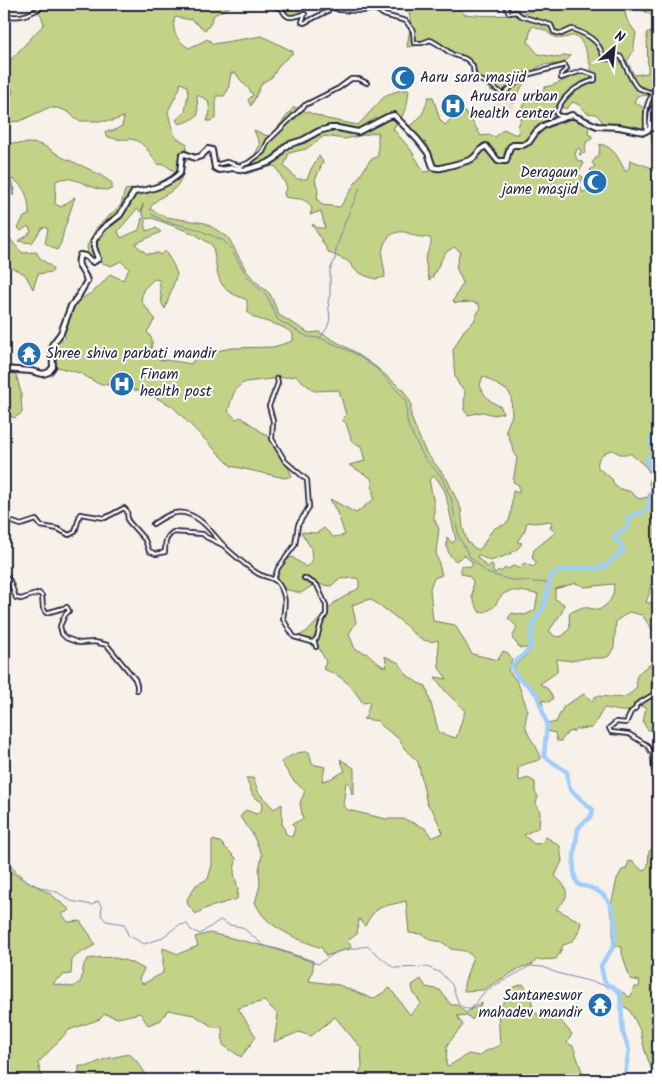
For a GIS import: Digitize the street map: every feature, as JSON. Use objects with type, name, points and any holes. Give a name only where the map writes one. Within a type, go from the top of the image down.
[{"type":"main road","points":[[4,369],[43,374],[51,370],[53,360],[52,345],[64,328],[67,314],[87,281],[85,274],[78,266],[80,254],[94,262],[98,259],[94,240],[103,228],[120,215],[134,192],[155,188],[180,174],[182,155],[185,154],[195,158],[201,156],[208,149],[212,150],[214,165],[219,170],[227,167],[246,170],[268,163],[276,158],[282,149],[320,131],[338,128],[358,132],[394,115],[428,153],[433,167],[439,169],[455,163],[468,161],[474,158],[481,148],[486,146],[498,161],[502,162],[506,160],[510,147],[529,142],[543,126],[567,116],[579,117],[596,126],[646,131],[650,129],[652,110],[658,104]]},
{"type":"street","points":[[4,14],[12,18],[33,12],[47,4]]},
{"type":"street","points":[[270,4],[282,9],[288,17],[296,18],[304,14],[302,22],[304,23],[328,11],[325,4]]},
{"type":"street","points":[[325,4],[339,10],[377,10],[406,22],[413,31],[414,43],[430,40],[436,42],[453,55],[464,57],[473,66],[474,75],[478,81],[490,84],[503,94],[526,74],[562,65],[565,65],[567,68],[561,74],[561,78],[582,71],[595,75],[594,80],[579,86],[564,98],[559,105],[556,114],[567,116]]},
{"type":"street","points":[[505,4],[509,13],[516,12],[521,16],[551,25],[554,32],[561,34],[572,29],[589,36],[597,42],[604,59],[621,57],[634,84],[638,88],[653,94],[645,108],[646,131]]},
{"type":"street","points":[[214,165],[217,166],[227,162],[240,166],[248,163],[263,152],[268,141],[305,105],[339,88],[351,79],[359,79],[367,83]]},
{"type":"street","points":[[274,579],[278,568],[295,545],[298,525],[305,515],[310,502],[307,480],[285,461],[272,439],[273,421],[269,406],[278,383],[277,378]]},
{"type":"street","points":[[4,519],[20,525],[36,520],[41,526],[58,529],[69,534],[75,532],[76,522],[80,514],[105,518],[124,508],[127,511],[128,521],[145,540],[149,551],[156,554],[165,552],[165,542],[173,532],[202,534],[225,546]]},
{"type":"street","points":[[154,524],[174,512],[187,513],[202,521],[225,546],[258,574],[274,579],[286,599],[283,619],[294,636],[313,642],[316,647]]},
{"type":"street","points":[[4,574],[10,580],[16,598],[21,599],[38,594],[42,596],[43,608],[46,614],[67,607],[69,611],[64,615],[60,626],[62,634],[66,638],[79,643],[95,642],[106,645],[135,679],[137,690]]},
{"type":"street","points":[[304,578],[317,585],[326,606],[326,614],[321,623],[317,638],[313,642]]},
{"type":"street","points":[[658,662],[654,675],[654,694],[636,705],[626,723],[616,722],[610,728],[611,732],[628,734],[647,745],[654,755],[654,769],[658,777]]},
{"type":"shaded area","points":[[496,93],[503,95],[510,93],[514,97],[513,109],[505,112],[500,110],[492,102],[492,96]]},
{"type":"green space","points":[[29,4],[235,4],[214,15],[205,30],[192,20],[175,17],[174,27],[178,39],[189,48],[208,39],[213,44],[262,36],[294,52],[280,64],[272,77],[262,83],[251,106],[248,100],[253,95],[236,73],[231,73],[228,90],[224,96],[216,96],[216,118],[210,121],[207,121],[210,112],[208,100],[197,95],[198,115],[189,121],[179,124],[176,120],[185,112],[188,93],[187,86],[180,83],[180,88],[168,111],[171,126],[177,138],[187,144],[187,161],[184,164],[179,183],[169,193],[158,199],[150,209],[166,217],[205,223],[228,237],[246,270],[270,294],[279,315],[309,333],[319,332],[353,351],[376,367],[403,390],[411,403],[411,417],[425,451],[447,479],[461,509],[463,528],[467,541],[479,550],[492,530],[509,521],[513,491],[519,493],[519,485],[513,482],[517,459],[506,430],[512,415],[511,396],[508,391],[483,376],[480,385],[483,393],[501,407],[503,413],[494,415],[483,412],[468,415],[464,410],[465,391],[455,377],[453,350],[464,330],[474,321],[480,308],[478,304],[472,302],[455,303],[453,301],[463,283],[456,267],[460,251],[454,247],[445,253],[432,278],[429,280],[425,259],[431,239],[399,232],[391,235],[383,247],[382,257],[385,277],[376,279],[356,271],[348,261],[329,253],[312,224],[318,228],[325,228],[321,211],[310,215],[312,209],[307,202],[301,199],[285,197],[284,193],[287,187],[276,167],[273,166],[245,174],[260,145],[254,130],[270,137],[294,107],[327,119],[358,125],[386,95],[401,90],[409,90],[407,105],[401,119],[410,126],[422,113],[428,97],[433,97],[440,120],[445,125],[452,118],[444,103],[458,103],[481,136],[489,135],[495,137],[504,129],[514,134],[519,134],[518,127],[523,113],[522,107],[530,98],[538,102],[545,87],[579,74],[592,74],[586,53],[578,38],[574,36],[557,38],[543,29],[534,26],[531,28],[528,42],[538,54],[560,58],[565,55],[571,56],[561,65],[543,65],[536,69],[526,80],[513,104],[514,97],[510,93],[503,95],[490,90],[479,78],[475,69],[455,53],[432,43],[407,47],[411,22],[409,13],[397,4],[462,4],[463,14],[496,16],[518,14],[549,4],[658,4],[658,21],[642,9],[632,8],[628,9],[625,13],[627,20],[636,33],[633,52],[627,61],[634,75],[648,73],[647,32],[655,33],[658,36],[658,90],[652,91],[650,95],[637,96],[634,102],[644,108],[644,129],[606,126],[596,114],[587,113],[581,106],[573,102],[566,109],[560,108],[559,112],[564,115],[567,114],[567,118],[576,118],[589,125],[588,134],[592,136],[592,139],[586,142],[585,153],[579,155],[581,151],[579,148],[575,154],[577,160],[584,163],[578,174],[583,177],[580,186],[583,192],[588,188],[599,190],[599,177],[590,170],[595,166],[592,163],[599,154],[600,144],[613,151],[626,172],[629,168],[630,160],[652,168],[658,174],[658,432],[654,442],[654,452],[658,456],[658,572],[651,583],[646,602],[658,603],[658,734],[647,729],[643,722],[646,708],[640,706],[628,711],[604,708],[592,728],[576,729],[568,732],[561,741],[557,741],[555,733],[547,731],[548,724],[556,722],[564,706],[584,694],[592,701],[596,696],[624,697],[629,695],[637,686],[637,675],[651,664],[656,647],[654,632],[642,615],[629,612],[616,621],[614,647],[609,656],[571,661],[557,659],[557,672],[540,684],[548,689],[553,698],[549,702],[542,700],[543,706],[536,694],[519,679],[513,668],[532,648],[520,648],[512,638],[517,627],[508,618],[512,613],[525,615],[535,610],[538,594],[517,591],[505,593],[494,607],[480,613],[472,598],[473,581],[469,576],[461,573],[461,565],[471,567],[473,563],[464,555],[456,561],[449,553],[447,537],[452,543],[456,540],[445,491],[435,476],[429,479],[434,504],[434,519],[439,529],[436,553],[442,575],[434,578],[430,588],[433,621],[455,625],[472,654],[498,660],[503,651],[508,653],[512,659],[508,670],[518,683],[528,711],[526,719],[527,731],[541,759],[518,768],[519,781],[528,778],[535,782],[535,792],[538,796],[536,804],[540,812],[539,827],[524,835],[534,844],[542,843],[546,837],[560,846],[562,861],[555,876],[563,885],[566,896],[561,905],[556,909],[581,922],[576,937],[571,942],[563,945],[556,959],[536,960],[533,964],[520,968],[483,990],[464,991],[464,984],[473,956],[465,951],[451,949],[442,942],[431,940],[422,934],[409,933],[406,901],[377,910],[365,926],[359,919],[357,934],[347,941],[352,947],[326,956],[322,948],[298,939],[273,925],[261,913],[255,903],[260,885],[259,870],[262,855],[252,833],[240,817],[246,810],[256,814],[261,811],[263,803],[253,796],[246,778],[253,778],[259,793],[274,809],[282,804],[282,823],[286,834],[292,837],[295,828],[292,824],[303,819],[300,803],[305,791],[293,780],[281,762],[294,754],[309,752],[312,764],[325,767],[322,781],[345,771],[340,759],[354,768],[354,793],[352,795],[350,784],[346,782],[343,805],[348,810],[386,819],[404,819],[425,828],[432,838],[443,833],[433,811],[427,804],[418,762],[404,748],[399,739],[378,721],[363,719],[366,717],[370,702],[363,703],[346,682],[323,669],[326,662],[316,644],[297,637],[309,630],[334,603],[359,588],[359,581],[357,578],[339,579],[331,586],[315,584],[301,593],[284,589],[277,579],[281,566],[292,557],[306,567],[312,561],[311,548],[301,532],[317,533],[324,528],[333,537],[345,535],[330,499],[356,513],[374,499],[371,478],[349,465],[365,461],[361,446],[352,442],[346,423],[342,420],[346,415],[339,390],[314,391],[296,376],[246,382],[236,390],[228,411],[236,419],[241,417],[277,443],[292,476],[285,478],[231,466],[172,406],[145,392],[97,383],[80,373],[53,366],[53,340],[57,337],[62,341],[66,337],[62,333],[72,303],[93,292],[110,274],[123,280],[129,269],[121,261],[111,266],[95,260],[88,253],[87,246],[97,227],[121,205],[125,190],[153,186],[170,177],[175,172],[164,164],[158,165],[146,148],[138,142],[106,136],[105,131],[113,131],[122,126],[124,117],[112,121],[81,121],[75,119],[66,111],[48,108],[20,121],[4,123],[4,113],[10,105],[13,91],[10,87],[4,88],[4,67],[44,24],[41,15]],"holes":[[[396,124],[414,139],[426,156],[431,171],[424,172],[411,150],[393,129]],[[378,132],[378,156],[370,160],[340,207],[322,205],[317,199],[318,190],[315,180],[323,162],[319,156],[307,179],[297,179],[284,166],[289,153],[306,149],[324,136],[345,139]],[[143,204],[142,213],[145,219],[152,218],[195,234],[212,245],[218,275],[223,286],[228,291],[247,300],[248,312],[251,315],[283,327],[293,335],[293,341],[273,347],[232,348],[205,353],[200,350],[191,364],[151,357],[152,339],[147,332],[155,319],[141,301],[143,290],[154,279],[159,280],[162,304],[165,309],[177,274],[165,251],[160,255],[158,253],[147,254],[135,244],[161,232],[156,228],[146,231],[145,221],[142,218],[139,230],[121,238],[118,231],[137,209],[141,212]],[[612,450],[620,454],[631,454],[646,467],[651,475],[649,484],[651,488],[648,497],[639,499],[629,491],[620,489],[615,486],[612,479],[598,468],[599,458]],[[550,521],[552,523],[550,528],[556,532],[534,550],[532,558],[537,563],[533,567],[524,563],[518,569],[513,566],[495,573],[493,572],[493,565],[491,564],[487,567],[477,557],[478,555],[490,561],[516,550],[522,543],[517,542],[525,530],[527,522]],[[576,583],[585,587],[614,584],[611,600],[606,605],[599,610],[583,607],[569,613],[570,628],[563,636],[556,637],[549,631],[562,612],[564,604],[555,599],[555,589]],[[370,599],[392,614],[417,636],[427,641],[438,640],[439,668],[447,679],[435,677],[446,692],[465,711],[456,738],[439,733],[426,686],[407,675],[399,663],[385,656],[387,667],[382,666],[368,654],[355,649],[349,634],[356,622],[352,605]]]},
{"type":"green space","points":[[278,4],[336,4],[330,11],[317,6],[304,6],[295,18],[287,15],[287,8]]},
{"type":"green space","points":[[656,106],[658,154],[652,144],[651,135],[652,119]]},
{"type":"green space","points":[[4,140],[16,144],[34,143],[42,145],[112,183],[112,189],[105,190],[70,179],[56,181],[55,204],[61,207],[75,197],[61,243],[57,250],[45,243],[48,229],[45,227],[42,228],[32,243],[18,241],[27,236],[31,231],[28,226],[21,231],[18,228],[24,217],[29,215],[28,204],[24,190],[17,182],[12,179],[11,181],[15,189],[13,196],[12,187],[4,188]]},
{"type":"green space","points":[[4,215],[8,234],[12,242],[23,253],[36,252],[40,258],[53,268],[52,272],[38,274],[33,289],[25,274],[10,267],[4,261]]},
{"type":"green space","points":[[8,373],[16,374],[21,393],[22,413],[14,418],[8,415],[4,416],[4,375]]},
{"type":"green space","points":[[212,840],[220,842],[236,858],[234,873],[238,889],[237,899],[204,909],[196,914],[188,905],[187,899],[196,885],[208,879],[212,865]]},
{"type":"green space","points":[[658,845],[658,1080],[648,1080],[653,1073],[640,1030],[629,1009],[622,1006],[621,991],[629,997],[631,996],[635,987],[639,987],[640,981],[630,979],[622,947],[613,946],[613,921],[610,910],[617,879],[622,870],[626,869],[629,861],[633,862],[643,871],[648,866],[649,851]]},
{"type":"green space","points":[[4,860],[24,879],[49,893],[70,910],[62,914],[68,922],[80,921],[95,945],[72,960],[71,974],[63,975],[53,984],[73,987],[81,981],[84,964],[88,959],[104,957],[124,960],[144,969],[139,979],[143,984],[163,973],[163,948],[178,954],[198,946],[195,937],[210,933],[277,949],[313,961],[313,969],[309,981],[339,985],[373,999],[390,988],[410,1015],[421,1003],[413,992],[412,985],[421,979],[426,987],[440,990],[451,1005],[457,1005],[466,1013],[482,1002],[472,1020],[467,1015],[457,1016],[463,1025],[447,1045],[446,1065],[449,1066],[468,1054],[479,1056],[500,1045],[498,1011],[512,988],[523,984],[530,993],[533,1009],[541,1019],[559,1019],[572,1034],[567,1043],[573,1046],[585,1080],[356,1080],[362,1067],[361,1048],[335,1017],[311,1036],[299,1032],[274,1042],[278,1014],[264,1001],[238,1008],[256,1037],[241,1057],[223,1045],[222,1027],[213,1027],[194,1015],[168,1010],[161,1020],[148,1025],[140,1013],[118,1018],[105,1014],[100,1019],[69,1030],[38,1063],[42,1078],[54,1080],[4,1080]]},
{"type":"green space","points":[[129,1054],[150,1080],[76,1080],[84,1077],[79,1072],[79,1066],[89,1066],[105,1059]]},
{"type":"waterway","points":[[320,338],[327,328],[330,319],[328,301],[330,295],[330,270],[345,222],[360,188]]},
{"type":"waterway","points":[[151,214],[164,221],[197,229],[224,241],[247,276],[267,296],[278,320],[308,337],[320,338],[354,353],[377,369],[406,400],[409,428],[425,459],[441,476],[451,498],[459,537],[470,557],[487,573],[511,580],[548,583]]},
{"type":"waterway","points":[[624,1080],[629,1050],[623,1033],[620,993],[612,986],[608,986],[604,980],[601,966],[615,943],[614,918],[610,903],[606,898],[595,890],[579,885],[574,874],[578,829],[590,817],[593,810],[569,787],[567,772],[544,756],[547,724],[537,695],[518,678],[511,666],[531,648],[534,622],[544,606],[551,575],[560,570],[604,567],[624,550],[614,536],[628,527],[628,517],[647,510],[654,473],[646,461],[653,454],[651,441],[655,430],[658,429]]},
{"type":"waterway","points":[[4,868],[31,884],[59,893],[71,901],[92,905],[98,901],[102,907],[101,915],[106,921],[124,924],[128,935],[144,944],[160,939],[179,925],[187,924],[191,930],[200,934],[220,920],[229,925],[242,927],[263,945],[318,964],[337,952],[367,946],[394,968],[427,967],[441,973],[452,985],[459,1005],[467,1009],[471,1009],[485,991],[530,966],[543,967],[557,973],[608,986]]},
{"type":"place","name":"Aaru sara masjid","points":[[403,78]]},
{"type":"place","name":"Arusara urban health center","points":[[453,106]]},
{"type":"place","name":"Deragaun jame masjid","points":[[595,182]]},
{"type":"place","name":"Shree shiva parbati mandir","points":[[29,354]]},
{"type":"place","name":"Finam health post","points":[[122,384]]},
{"type":"place","name":"Santaneswor mahadev mandir","points":[[600,1005]]}]
